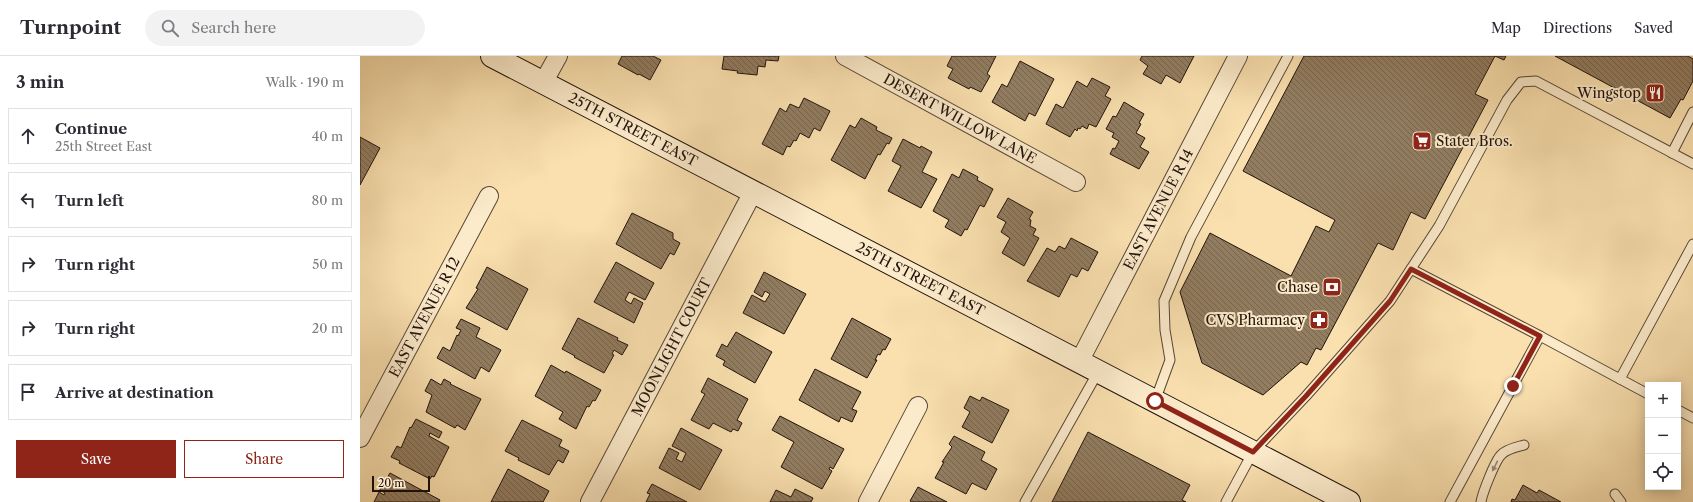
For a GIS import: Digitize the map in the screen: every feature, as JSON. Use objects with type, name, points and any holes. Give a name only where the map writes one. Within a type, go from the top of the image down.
[{"type":"main road","name":"25TH STREET EAST","points":[[492,56],[1349,502]]},
{"type":"street","points":[[543,83],[558,56]]},
{"type":"street","name":"DESERT WILLOW LANE","points":[[845,56],[1076,182]]},
{"type":"street","name":"EAST AVENUE R 14","points":[[1079,362],[1238,56]]},
{"type":"street","name":"MOONLIGHT COURT","points":[[590,502],[753,192]]},
{"type":"street","name":"EAST AVENUE R 12","points":[[360,438],[490,196]]},
{"type":"street","points":[[868,502],[918,406]]},
{"type":"lane","points":[[1155,401],[1170,360],[1165,330],[1164,301],[1191,237],[1288,56]]},
{"type":"lane","points":[[1226,502],[1253,452],[1306,396],[1390,301],[1439,226],[1507,100],[1521,82],[1536,81],[1693,164]]},
{"type":"lane","points":[[1672,153],[1693,112]]},
{"type":"lane","points":[[1620,379],[1693,244]]},
{"type":"lane","points":[[1411,269],[1645,392]]},
{"type":"lane","points":[[1450,502],[1540,336]]},
{"type":"lane","points":[[1025,502],[1098,372]]},
{"type":"lane","points":[[1681,412],[1693,418]]},
{"type":"lane","points":[[1481,502],[1489,477],[1501,455],[1513,448],[1524,445]]},
{"type":"lane","points":[[1615,494],[1621,502]]},
{"type":"building","points":[[622,56],[653,56],[661,60],[650,80],[618,64]]},
{"type":"building","points":[[724,56],[779,56],[778,61],[766,60],[765,67],[758,66],[757,75],[737,73],[738,71],[722,69]]},
{"type":"building","points":[[952,56],[996,56],[987,74],[990,76],[981,92],[970,87],[969,89],[948,78],[953,69],[947,66]]},
{"type":"building","points":[[1142,56],[1194,56],[1180,83],[1166,75],[1161,84],[1143,74],[1148,66],[1140,60]]},
{"type":"building","points":[[1304,56],[1495,56],[1475,94],[1488,100],[1425,219],[1411,212],[1393,250],[1378,243],[1321,350],[1316,348],[1307,365],[1301,362],[1263,395],[1202,363],[1180,292],[1210,233],[1291,276],[1316,226],[1329,232],[1335,220],[1243,171]]},
{"type":"building","points":[[1495,56],[1506,56],[1504,60]]},
{"type":"building","points":[[1555,56],[1688,56],[1693,59],[1693,81],[1683,100],[1681,99],[1670,118]]},
{"type":"building","points":[[1020,61],[1054,79],[1035,116],[1029,113],[1025,121],[992,102],[1002,84],[1007,87]]},
{"type":"building","points":[[1092,78],[1110,87],[1105,96],[1111,99],[1096,127],[1089,124],[1087,129],[1082,126],[1080,129],[1078,128],[1077,131],[1075,129],[1070,137],[1046,124],[1056,104],[1063,108],[1077,81],[1087,87]]},
{"type":"building","points":[[804,98],[830,111],[820,131],[814,128],[809,138],[800,133],[796,141],[794,140],[790,147],[787,146],[783,155],[762,144],[780,108],[786,112],[790,104],[799,108]]},
{"type":"building","points":[[1124,102],[1144,114],[1136,133],[1145,138],[1140,147],[1149,152],[1139,169],[1110,154],[1113,148],[1115,149],[1119,141],[1112,137],[1114,133],[1106,129],[1113,116],[1116,117]]},
{"type":"building","points":[[861,118],[877,127],[876,130],[892,138],[889,144],[887,143],[880,155],[878,154],[865,179],[831,160],[850,125],[855,128]]},
{"type":"building","points":[[360,137],[380,148],[360,185]]},
{"type":"building","points":[[903,139],[920,148],[921,146],[932,152],[922,172],[937,179],[921,208],[888,191],[901,166],[892,161]]},
{"type":"building","points":[[963,169],[978,177],[977,180],[993,189],[984,207],[980,205],[967,230],[965,229],[961,236],[945,227],[949,220],[933,211],[952,174],[959,178]]},
{"type":"building","points":[[1008,198],[1033,212],[1029,219],[1031,220],[1030,226],[1036,229],[1033,235],[1039,238],[1024,266],[1002,253],[1010,238],[1001,232],[1006,222],[997,217]]},
{"type":"building","points":[[632,213],[673,233],[673,239],[680,243],[674,255],[670,253],[661,269],[616,244]]},
{"type":"building","points":[[1071,238],[1098,252],[1088,271],[1082,268],[1077,277],[1071,274],[1059,297],[1027,281],[1047,248],[1055,252],[1059,246],[1065,249]]},
{"type":"building","points":[[616,262],[654,283],[645,300],[629,292],[625,300],[631,304],[634,298],[643,303],[634,323],[594,302]]},
{"type":"building","points":[[487,267],[528,289],[507,330],[466,308],[478,289],[476,288]]},
{"type":"building","points":[[764,272],[806,294],[784,334],[743,313],[752,295],[765,302],[770,294],[765,291],[762,297],[754,292]]},
{"type":"building","points":[[578,318],[618,338],[617,340],[628,345],[622,355],[614,350],[612,354],[614,355],[604,373],[562,349]]},
{"type":"building","points":[[852,318],[891,339],[885,350],[883,349],[880,355],[878,354],[875,360],[877,360],[867,378],[831,359]]},
{"type":"building","points":[[461,319],[480,328],[476,337],[501,350],[489,372],[481,367],[475,379],[437,358],[443,347],[450,351],[457,335],[458,336],[461,330],[456,328]]},
{"type":"building","points":[[736,332],[772,352],[755,383],[723,365],[725,361],[716,356],[722,344],[727,347]]},
{"type":"building","points":[[551,365],[565,373],[566,371],[601,390],[595,401],[593,400],[589,407],[587,406],[576,429],[559,419],[563,412],[535,396]]},
{"type":"building","points":[[815,369],[861,392],[852,409],[857,411],[852,422],[841,417],[839,422],[799,400]]},
{"type":"building","points":[[708,378],[748,399],[737,420],[742,423],[738,431],[733,429],[731,432],[713,423],[709,429],[691,420],[705,394],[701,392]]},
{"type":"building","points":[[431,379],[441,385],[444,379],[451,383],[450,384],[481,399],[465,430],[457,425],[455,428],[426,412],[432,395],[425,391]]},
{"type":"building","points":[[970,396],[980,401],[982,397],[1009,410],[992,443],[962,427],[970,412],[964,408]]},
{"type":"building","points":[[780,416],[844,449],[833,469],[830,467],[829,469],[832,471],[822,489],[781,467],[794,442],[772,430]]},
{"type":"building","points":[[416,419],[442,432],[439,438],[430,433],[429,436],[449,447],[434,477],[432,476],[430,479],[399,463],[400,461],[391,457],[397,446],[401,448],[410,427],[411,428]]},
{"type":"building","points":[[522,420],[562,440],[559,446],[569,451],[563,463],[558,460],[549,475],[518,460],[519,458],[505,451]]},
{"type":"building","points":[[681,428],[722,450],[700,490],[659,468],[669,448],[679,453],[676,459],[682,462],[686,453],[672,446]]},
{"type":"building","points":[[1088,432],[1190,485],[1182,500],[1186,502],[1052,502]]},
{"type":"building","points":[[954,436],[985,452],[981,460],[997,469],[986,490],[972,483],[966,494],[935,478],[944,462],[942,462],[952,447],[949,444]]},
{"type":"building","points":[[508,469],[549,491],[543,502],[491,502]]},
{"type":"building","points":[[390,473],[440,500],[439,502],[374,502],[379,492],[384,495],[385,493],[380,490]]},
{"type":"building","points":[[652,484],[687,502],[646,502],[650,494],[647,493]]},
{"type":"building","points":[[1523,485],[1537,493],[1539,490],[1561,502],[1511,502],[1512,499],[1515,500]]},
{"type":"building","points":[[918,487],[947,502],[910,501]]},
{"type":"building","points":[[795,489],[813,498],[811,502],[770,502],[776,490],[791,497]]},
{"type":"place","name":"Wingstop","points":[[1655,93]]},
{"type":"place","name":"Stater Bros.","points":[[1422,141]]},
{"type":"place","name":"Chase","points":[[1332,287]]},
{"type":"place","name":"CVS Pharmacy","points":[[1319,320]]},
{"type":"route","points":[[1155,401],[1253,452],[1306,396],[1390,301],[1411,269],[1540,336],[1513,386]]}]
